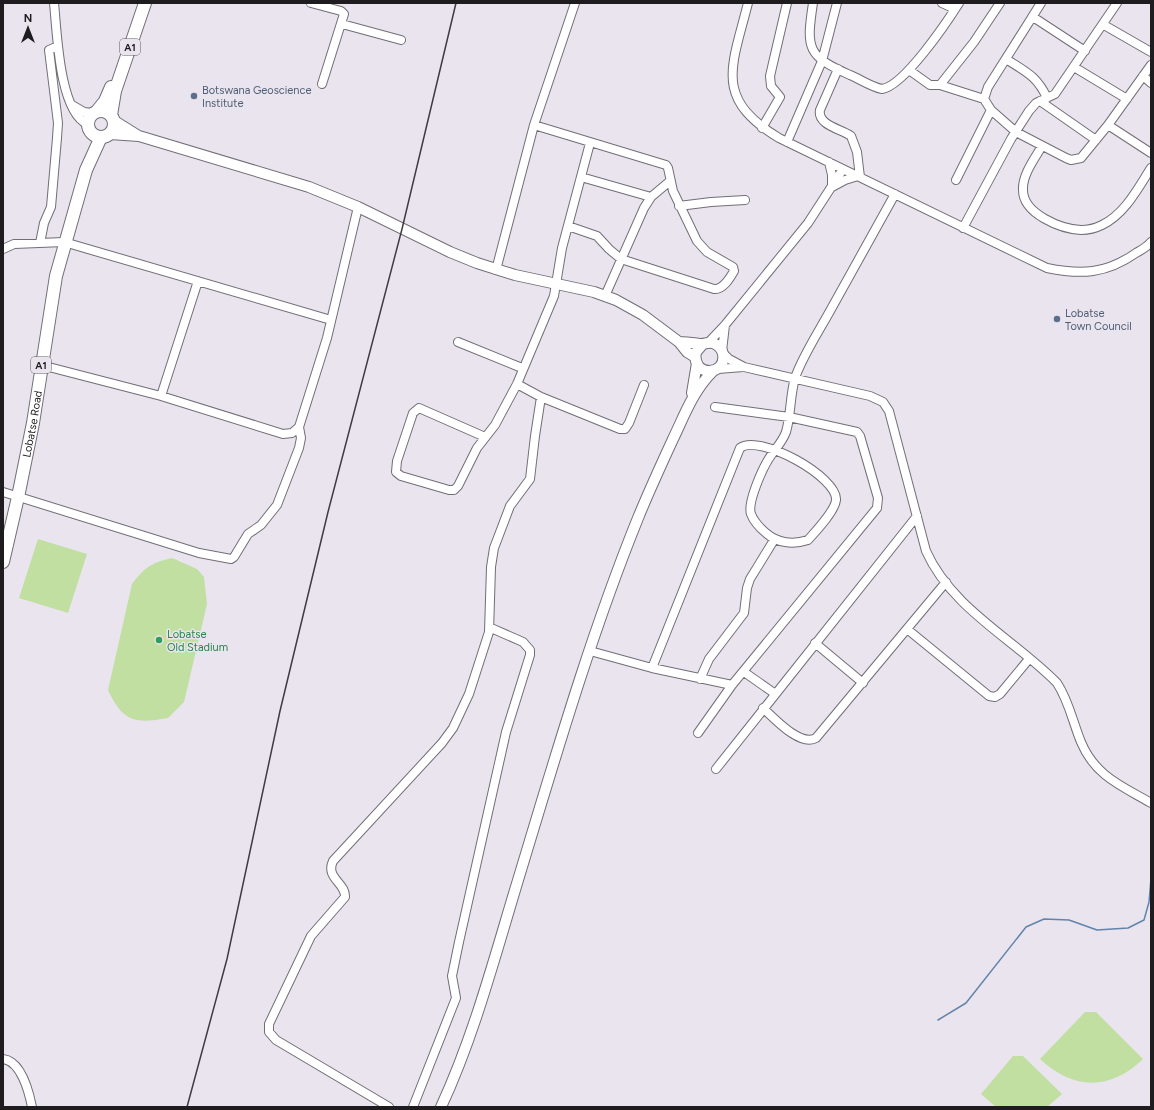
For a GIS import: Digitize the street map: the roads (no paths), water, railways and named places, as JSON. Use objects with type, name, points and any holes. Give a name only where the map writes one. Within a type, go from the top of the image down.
[{"type":"highway","name":"A1","points":[[91,120],[105,101],[137,3]]},
{"type":"highway","name":"Lobatse Road","points":[[86,170],[106,136],[113,130],[112,117],[116,91],[145,3]]},
{"type":"highway","points":[[106,136],[92,134],[91,120],[107,112],[112,117]]},
{"type":"highway","name":"Lobatse Road","points":[[3,562],[33,423],[52,296],[64,242],[86,170],[91,120]]},
{"type":"main road","points":[[112,117],[139,136]]},
{"type":"main road","points":[[106,136],[139,136],[309,187],[358,207],[450,252],[496,270],[605,296],[643,315],[679,342],[696,360],[701,368],[706,371],[715,370]]},
{"type":"main road","points":[[441,1107],[459,1066],[482,997],[608,597],[648,492],[692,397],[703,381],[722,364],[723,352],[714,344],[679,342]]},
{"type":"main road","points":[[692,397],[696,352],[706,344]]},
{"type":"street","points":[[54,3],[63,83],[78,117],[91,120]]},
{"type":"street","points":[[311,3],[343,12],[344,14],[322,84]]},
{"type":"street","points":[[496,270],[534,125],[574,3]]},
{"type":"street","points":[[748,3],[734,61],[733,86],[740,105],[750,118],[762,128],[787,142],[1047,268],[1070,272],[1096,272],[1128,259],[1151,242]]},
{"type":"street","points":[[762,128],[780,98],[771,86],[770,76],[787,3]]},
{"type":"street","points":[[813,3],[809,40],[811,47],[822,61],[882,88],[889,87],[909,70],[957,6],[942,3]]},
{"type":"street","points":[[787,142],[822,61],[837,3]]},
{"type":"street","points":[[940,85],[974,42],[1000,3]]},
{"type":"street","points":[[984,99],[988,87],[1041,3]]},
{"type":"street","points":[[963,228],[1016,132],[1033,105],[1055,94],[1104,25],[1114,4]]},
{"type":"street","points":[[1033,17],[1085,51]]},
{"type":"street","points":[[342,24],[401,40]]},
{"type":"street","points":[[1104,25],[1151,52]]},
{"type":"street","points":[[40,243],[44,223],[51,207],[58,138],[58,123],[49,50],[58,46]]},
{"type":"street","points":[[1006,59],[1034,78],[1041,85],[1043,100],[1096,140]]},
{"type":"street","points":[[909,70],[930,85],[940,85],[984,99],[991,110],[1016,132],[1066,158],[1076,160],[1084,155],[1108,125],[1151,65]]},
{"type":"street","points":[[1074,67],[1127,99]]},
{"type":"street","points":[[838,69],[820,110],[820,116],[823,121],[851,136],[857,152],[860,177]]},
{"type":"street","points":[[1143,76],[1151,82]]},
{"type":"street","points":[[71,104],[84,112],[91,120]]},
{"type":"street","points":[[956,180],[991,110]]},
{"type":"street","points":[[534,125],[661,163],[668,168],[670,182],[690,229],[702,247],[734,269],[723,286],[719,289],[714,289],[621,259],[609,250],[597,236],[568,226]]},
{"type":"street","points":[[1108,125],[1151,153]]},
{"type":"street","points":[[485,438],[424,409],[416,409],[396,461],[396,472],[401,476],[449,490],[454,490],[458,486],[477,448],[485,438],[495,425],[517,384],[522,368],[554,296],[568,226],[590,143]]},
{"type":"street","points":[[1042,146],[1024,182],[1023,190],[1025,201],[1037,215],[1076,230],[1092,229],[1102,225],[1113,217],[1128,202],[1151,168]]},
{"type":"street","points":[[829,162],[832,175],[831,188]]},
{"type":"street","points":[[706,344],[725,325],[808,223],[843,169]]},
{"type":"street","points":[[581,177],[651,197]]},
{"type":"street","points":[[831,188],[845,180],[860,177]]},
{"type":"street","points":[[605,296],[621,259],[627,250],[644,208],[651,197],[670,182]]},
{"type":"street","points":[[652,668],[738,451],[743,446],[748,445],[777,450],[794,458],[821,478],[834,490],[836,500],[832,510],[808,540],[790,542],[774,540],[759,527],[751,514],[750,509],[764,466],[777,450],[782,441],[789,417],[795,379],[817,334],[895,194]]},
{"type":"street","points":[[680,206],[745,200]]},
{"type":"street","points":[[3,492],[199,553],[231,559],[234,557],[248,534],[262,525],[279,500],[299,448],[301,438],[299,427],[331,320],[358,207]]},
{"type":"street","points":[[3,249],[14,244],[64,242],[331,320]]},
{"type":"street","points":[[161,396],[198,281]]},
{"type":"street","points":[[725,325],[723,352],[729,359],[744,367],[870,396],[883,402],[890,411],[917,516],[931,561],[946,582],[975,614],[1029,659],[1059,687],[1066,699],[1080,742],[1090,761],[1105,775],[1151,803]]},
{"type":"street","points":[[458,342],[522,368]]},
{"type":"street","points":[[41,365],[161,396],[283,434],[292,433],[299,427]]},
{"type":"street","points":[[715,370],[744,367]]},
{"type":"street","points":[[517,384],[541,397],[616,428],[624,429],[629,423],[644,385]]},
{"type":"street","points":[[388,1107],[276,1040],[269,1032],[269,1024],[311,936],[345,897],[345,893],[332,876],[331,868],[333,861],[447,737],[469,694],[491,628],[491,567],[494,548],[510,506],[530,479],[541,397]]},
{"type":"street","points":[[698,733],[732,685],[878,505],[859,433],[852,430],[789,417],[715,407]]},
{"type":"street","points":[[716,769],[774,693],[917,516]]},
{"type":"street","points":[[700,678],[709,659],[744,613],[747,588],[750,579],[774,540]]},
{"type":"street","points":[[763,708],[796,736],[804,740],[813,740],[863,683],[946,582]]},
{"type":"street","points":[[413,1107],[456,998],[452,976],[458,942],[506,732],[530,655],[530,650],[523,642],[491,628]]},
{"type":"street","points":[[907,629],[989,696],[995,697],[1000,694],[1029,659]]},
{"type":"street","points":[[815,643],[863,683]]},
{"type":"street","points":[[590,651],[652,668],[732,685]]},
{"type":"street","points":[[744,672],[774,693]]},
{"type":"street","points":[[3,1058],[11,1062],[20,1074],[32,1107]]},
{"type":"waterway","points":[[938,1020],[966,1003],[1026,927],[1044,919],[1069,920],[1097,930],[1128,928],[1144,920],[1149,902],[1151,879]]},
{"type":"railway","points":[[187,1107],[227,959],[280,711],[328,512],[402,229],[456,3]]},
{"type":"place","name":"Botswana Geoscience Institute","points":[[194,96]]},
{"type":"place","name":"Lobatse Town Council","points":[[1057,319]]},
{"type":"place","name":"Lobatse Old Stadium","points":[[159,640]]}]
